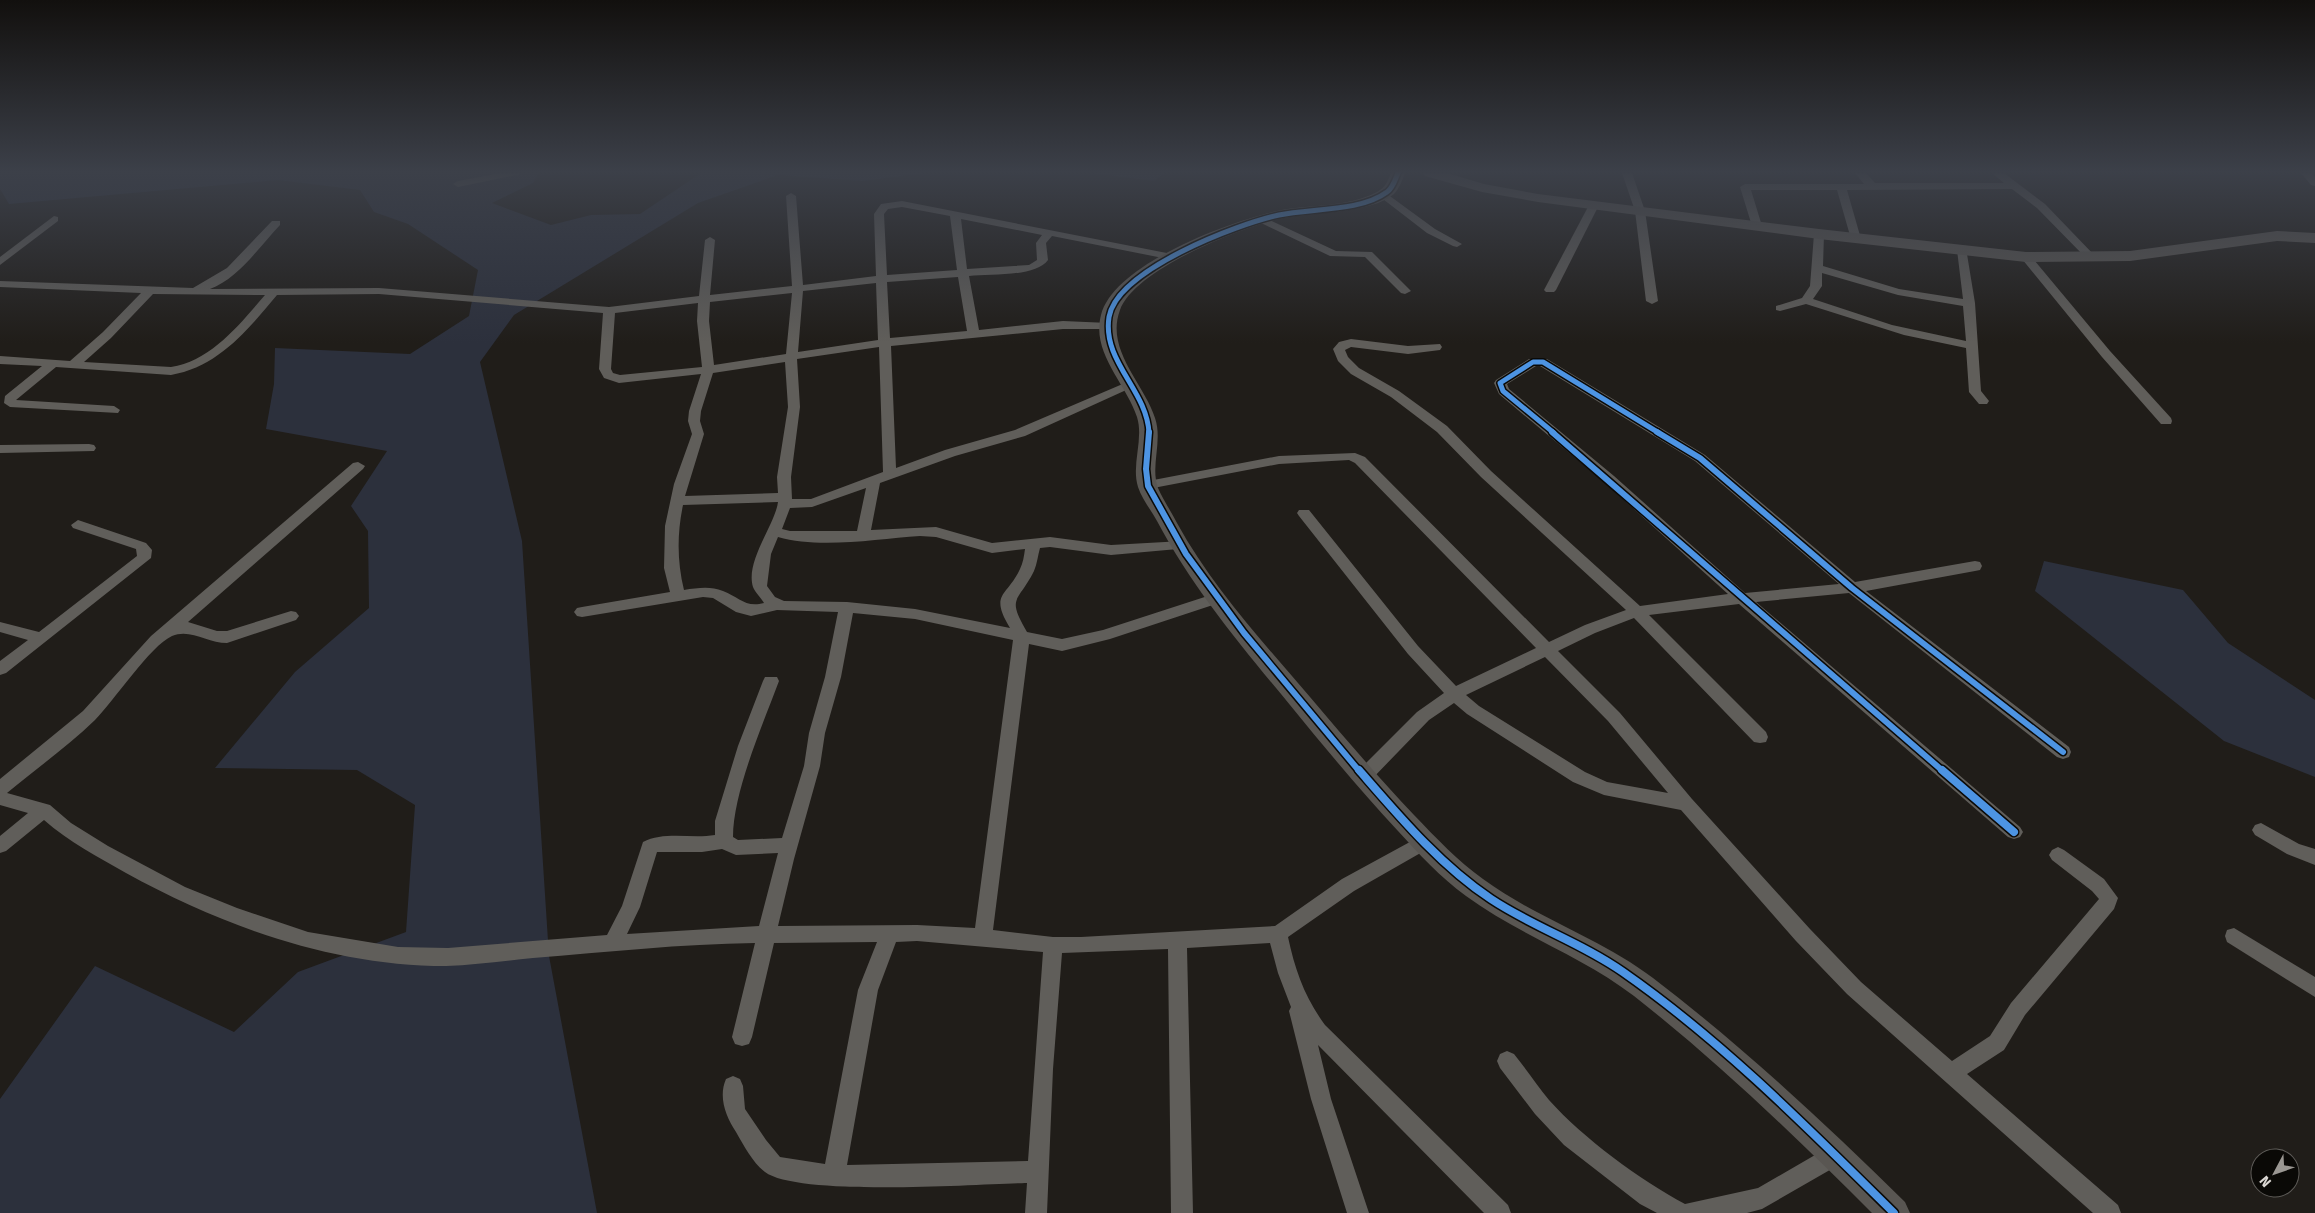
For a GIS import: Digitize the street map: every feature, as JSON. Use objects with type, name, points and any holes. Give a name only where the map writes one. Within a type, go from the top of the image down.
[{"type":"street","points":[[0,262],[41,230]]},
{"type":"street","points":[[185,292],[210,285],[226,275],[270,230]]},
{"type":"street","points":[[775,605],[766,597],[760,586],[764,554],[784,500],[784,478],[791,440],[794,407],[791,364],[798,288],[794,230]]},
{"type":"street","points":[[880,230],[885,344],[885,392],[890,447],[890,475]]},
{"type":"street","points":[[957,230],[974,335]]},
{"type":"street","points":[[1030,230],[1173,257]]},
{"type":"street","points":[[1240,230],[1173,257],[1131,283],[1118,295],[1109,318],[1109,343],[1118,368],[1147,422],[1150,446],[1146,481],[1178,544],[1217,598],[1327,736],[1363,777],[1451,869],[1495,903],[1588,950],[1638,983],[1738,1066],[1894,1213]]},
{"type":"street","points":[[1283,230],[1334,254],[1368,254],[1405,291]]},
{"type":"street","points":[[1429,230],[1457,244]]},
{"type":"street","points":[[1550,290],[1581,230]]},
{"type":"street","points":[[1643,230],[1652,300]]},
{"type":"street","points":[[1785,230],[1856,239],[2026,256],[2091,257],[2176,251],[2277,236],[2315,238]]},
{"type":"street","points":[[1853,230],[1856,239]]},
{"type":"street","points":[[2064,230],[2091,257]]},
{"type":"street","points":[[0,284],[185,292],[379,291],[610,310],[882,279],[963,274],[1039,265],[1043,260],[1041,243],[1048,233]]},
{"type":"street","points":[[1806,300],[1816,286],[1818,234]]},
{"type":"street","points":[[678,596],[671,568],[672,526],[681,484],[698,434],[694,421],[695,411],[708,370],[703,321],[710,240]]},
{"type":"street","points":[[1962,250],[1969,303],[1975,392],[1983,401]]},
{"type":"street","points":[[2026,256],[2106,354],[2166,421]]},
{"type":"street","points":[[1818,268],[1898,292],[1969,303]]},
{"type":"street","points":[[73,365],[107,335],[149,291]]},
{"type":"street","points":[[0,360],[171,371],[188,369],[203,361],[246,324],[274,291]]},
{"type":"street","points":[[1780,308],[1806,300],[1887,328],[1941,342],[1972,345]]},
{"type":"street","points":[[610,310],[605,369],[608,375],[619,379],[708,370],[860,345],[1064,325],[1109,327]]},
{"type":"street","points":[[1436,347],[1408,350],[1351,343],[1342,345],[1339,349],[1342,358],[1355,371],[1414,407],[1442,429],[1486,474],[1585,561],[1760,737]]},
{"type":"street","points":[[2014,832],[1878,718],[1590,463],[1503,391],[1500,383],[1520,369],[1540,362],[1586,386],[1700,458],[1824,562],[1852,588],[1914,634],[2062,752]]},
{"type":"street","points":[[52,364],[15,392],[9,399],[10,403],[114,410]]},
{"type":"street","points":[[678,501],[784,500],[812,503],[874,480],[1032,428],[1129,386]]},
{"type":"street","points":[[0,449],[89,448]]},
{"type":"street","points":[[1148,485],[1279,460],[1356,458],[1386,486],[1620,724],[1686,804],[1803,935],[1854,988],[2110,1213]]},
{"type":"street","points":[[0,789],[89,715],[156,640],[358,466]]},
{"type":"street","points":[[863,534],[874,480]]},
{"type":"street","points":[[1304,513],[1413,650],[1454,694],[1473,710],[1579,777],[1604,788],[1686,804]]},
{"type":"street","points":[[0,670],[144,558],[145,550],[141,546],[78,525]]},
{"type":"street","points":[[773,531],[806,537],[920,530],[936,532],[992,548],[1061,542],[1110,550],[1178,544]]},
{"type":"street","points":[[983,937],[1021,652],[1021,635],[1009,614],[1007,604],[1010,594],[1027,570],[1034,544]]},
{"type":"street","points":[[1363,777],[1423,716],[1454,694],[1590,629],[1636,612],[1742,598],[1852,588],[1975,566]]},
{"type":"street","points":[[582,612],[713,592],[746,610],[762,609],[775,605],[847,607],[915,614],[1021,635],[1050,644],[1079,642],[1217,598]]},
{"type":"street","points":[[742,1037],[757,985],[766,935],[789,845],[812,766],[817,733],[833,677],[847,607]]},
{"type":"street","points":[[166,632],[186,628],[216,637],[227,637],[290,616]]},
{"type":"street","points":[[0,627],[42,638]]},
{"type":"street","points":[[724,841],[724,821],[735,783],[758,713],[771,681]]},
{"type":"street","points":[[0,798],[44,810],[65,828],[102,852],[179,893],[233,915],[308,940],[398,956],[448,957],[613,943],[766,935],[889,934],[983,937],[1053,944],[1177,940],[1278,934],[1348,884],[1425,842]]},
{"type":"street","points":[[0,846],[44,810]]},
{"type":"street","points":[[2261,830],[2293,849],[2315,857]]},
{"type":"street","points":[[613,943],[630,907],[648,847],[654,844],[702,845],[724,841],[736,848],[789,845]]},
{"type":"street","points":[[1950,1073],[1997,1043],[2018,1009],[2071,944],[2107,904],[2109,898],[2098,884],[2058,855]]},
{"type":"street","points":[[834,1176],[868,990],[889,934]]},
{"type":"street","points":[[1278,934],[1284,967],[1295,998],[1321,1099],[1358,1213]]},
{"type":"street","points":[[2234,936],[2315,988]]},
{"type":"street","points":[[1177,940],[1182,1213]]},
{"type":"street","points":[[1036,1213],[1043,1069],[1053,944]]},
{"type":"street","points":[[1295,998],[1318,1032],[1500,1213]]},
{"type":"street","points":[[1507,1061],[1542,1107],[1565,1131],[1648,1196],[1679,1213]]},
{"type":"street","points":[[733,1086],[735,1112],[758,1148],[773,1165],[787,1170],[834,1176],[1038,1172]]},
{"type":"street","points":[[1691,1213],[1724,1208],[1762,1198],[1834,1155]]},
{"type":"shaded area","points":[[417,230],[654,230],[514,315],[480,362],[522,541],[549,956],[597,1213],[0,1213],[0,1099],[95,966],[234,1032],[298,972],[406,932],[415,805],[357,770],[215,768],[295,672],[369,608],[368,531],[351,506],[387,451],[266,429],[274,384],[275,348],[410,354],[469,316],[478,270]]},
{"type":"shaded area","points":[[2044,561],[2183,590],[2228,643],[2315,700],[2315,777],[2224,741],[2035,591]]},
{"type":"cycle path","points":[[1233,230],[1191,247],[1145,272],[1128,285],[1117,297],[1109,314],[1108,331],[1110,346],[1147,420],[1149,437],[1146,476],[1149,490],[1199,574],[1228,614],[1304,706],[1402,819],[1441,859],[1472,886],[1492,900],[1601,958],[1642,986],[1740,1067],[1833,1153],[1894,1213]]},
{"type":"cycle path","points":[[2014,832],[1710,571],[1609,479],[1503,391],[1500,383],[1533,362],[1543,362],[1700,458],[1831,568],[1852,588],[1914,634],[2063,752]]}]
